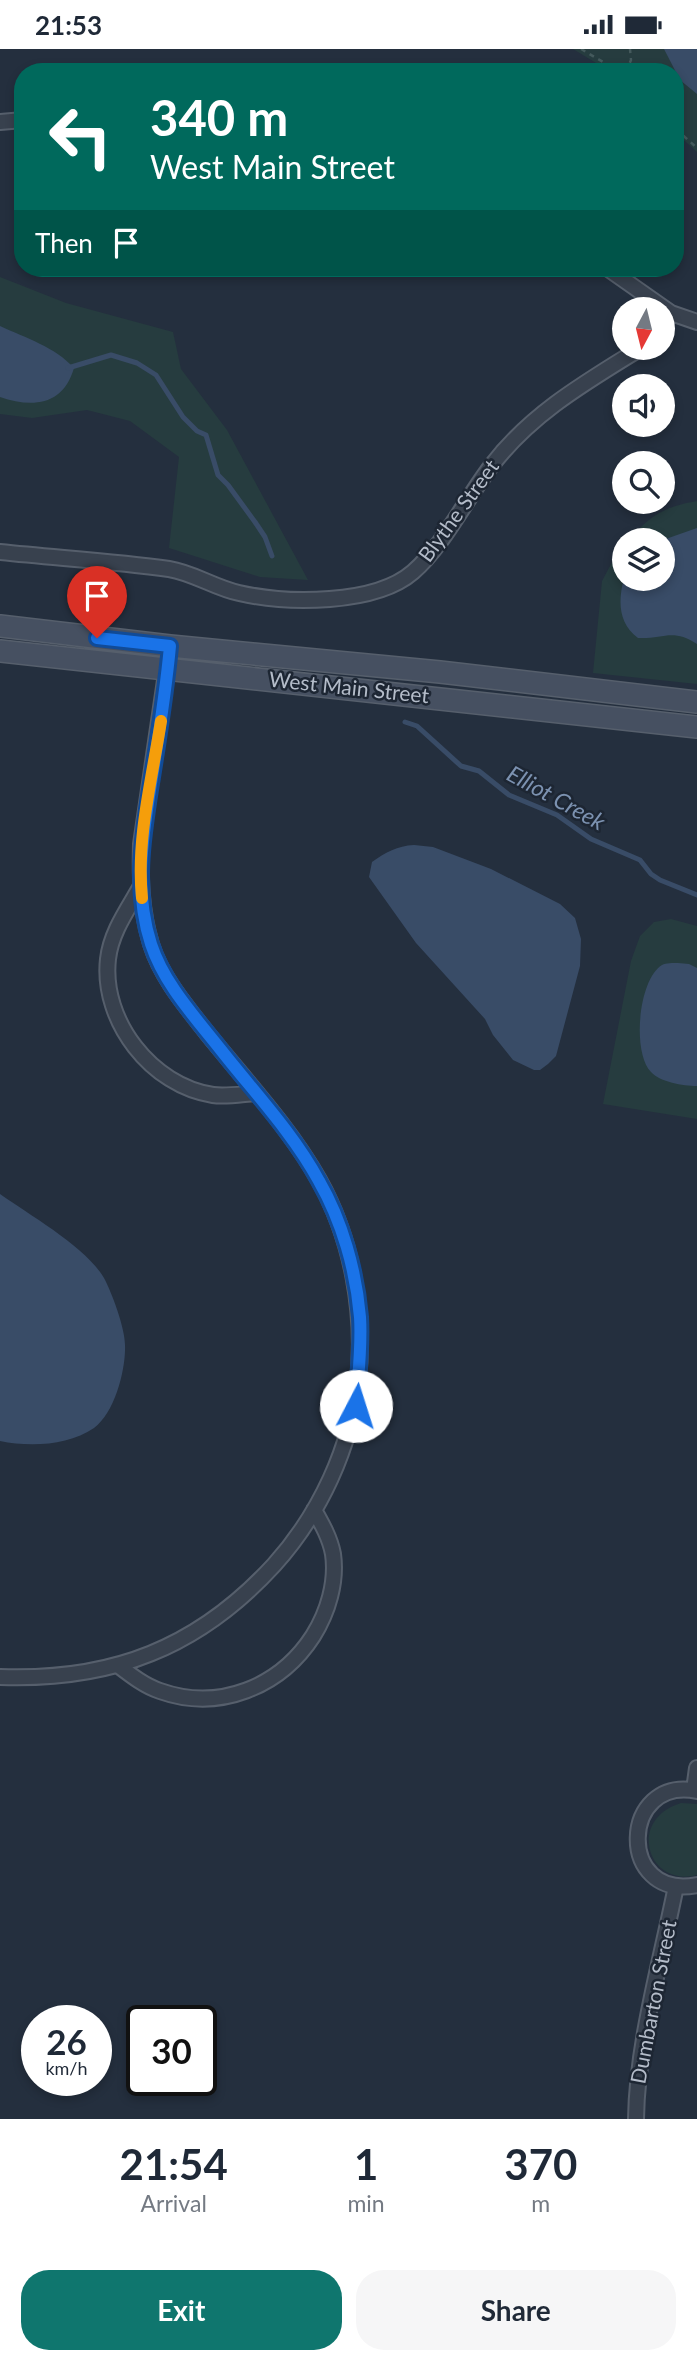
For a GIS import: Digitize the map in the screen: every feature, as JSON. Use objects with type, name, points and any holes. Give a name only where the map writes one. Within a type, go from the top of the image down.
[{"type":"street","points":[[618,277],[641,297]]},
{"type":"street","points":[[676,320],[697,322]]},
{"type":"street","name":"Blythe Street","points":[[0,552],[171,570],[222,588],[256,596],[310,600],[373,592],[399,581],[418,567],[492,465],[526,427],[567,394],[621,361]]},
{"type":"street","name":"West Main Street","points":[[0,626],[697,702]]},
{"type":"street","points":[[0,1677],[59,1676],[119,1666],[175,1643],[230,1608],[280,1559],[303,1529],[344,1447],[356,1406],[360,1316],[352,1270],[339,1223],[319,1180],[290,1137],[168,981],[151,946],[141,887],[141,844],[170,646]]},
{"type":"street","name":"West Main Street","points":[[0,651],[697,727]]},
{"type":"street","points":[[141,887],[112,940],[108,961],[111,999],[129,1039],[159,1071],[196,1091],[215,1096],[255,1093]]},
{"type":"street","points":[[119,1666],[159,1691],[181,1697],[208,1699],[250,1691],[290,1665],[319,1626],[334,1580],[329,1537],[314,1510]]},
{"type":"street","points":[[697,1768],[696,1791],[670,1792],[654,1801],[645,1810],[637,1826],[636,1840],[641,1861],[651,1874],[664,1883],[676,1886],[697,1885]]},
{"type":"street","name":"Dumbarton Street","points":[[636,2119],[643,2046],[676,1886]]},
{"type":"path","points":[[581,49],[605,63]]},
{"type":"path","points":[[684,136],[697,148]]},
{"type":"green space","points":[[573,49],[697,49],[697,152],[684,140],[684,63],[596,63]]},
{"type":"green space","points":[[0,277],[66,303],[173,332],[181,369],[227,430],[308,580],[260,577],[169,548],[179,457],[130,421],[87,410],[32,418],[0,414]]},
{"type":"green space","points":[[697,501],[697,684],[593,673],[602,581],[612,562],[612,591],[675,591],[675,528],[640,528],[657,514],[675,514],[675,506]]},
{"type":"green space","points":[[671,919],[697,926],[697,1119],[603,1104],[631,961],[640,936],[654,922]]},
{"type":"green space","points":[[681,1803],[697,1804],[697,1875],[680,1876],[666,1872],[656,1862],[650,1850],[649,1837],[653,1823],[664,1812]]},
{"type":"water","points":[[664,49],[697,49],[697,94],[684,83],[684,63],[671,63]]},
{"type":"water","points":[[0,326],[49,349],[74,368],[69,381],[54,397],[35,403],[0,397]]},
{"type":"water","points":[[697,528],[697,644],[675,635],[638,638],[627,626],[621,611],[622,591],[675,591],[675,536]]},
{"type":"water","points":[[414,845],[433,847],[491,869],[560,904],[575,918],[581,939],[580,966],[556,1056],[540,1070],[513,1060],[493,1035],[485,1019],[416,943],[369,877],[372,862],[392,850]]},
{"type":"water","points":[[678,963],[697,968],[697,1086],[672,1083],[655,1075],[645,1063],[641,1049],[640,1017],[647,985],[662,965]]},
{"type":"water","points":[[0,1194],[57,1233],[96,1266],[107,1284],[120,1320],[125,1355],[118,1390],[108,1412],[94,1428],[60,1442],[23,1444],[0,1441]]},
{"type":"waterway","name":"Elliot Creek","points":[[68,368],[111,355],[137,363],[156,375],[183,417],[197,431],[206,435],[218,475],[255,522],[265,537],[272,556]]},
{"type":"waterway","name":"Elliot Creek","points":[[405,722],[417,726],[461,766],[479,771],[509,795],[557,815],[591,839],[640,860],[651,874],[660,880],[697,895]]},
{"type":"slow traffic","points":[[142,898],[141,844],[161,721]]},
{"type":"route","points":[[97,638],[170,646],[141,844],[143,910],[151,946],[168,981],[293,1141],[319,1180],[339,1223],[352,1270],[360,1316],[356,1406]]}]
